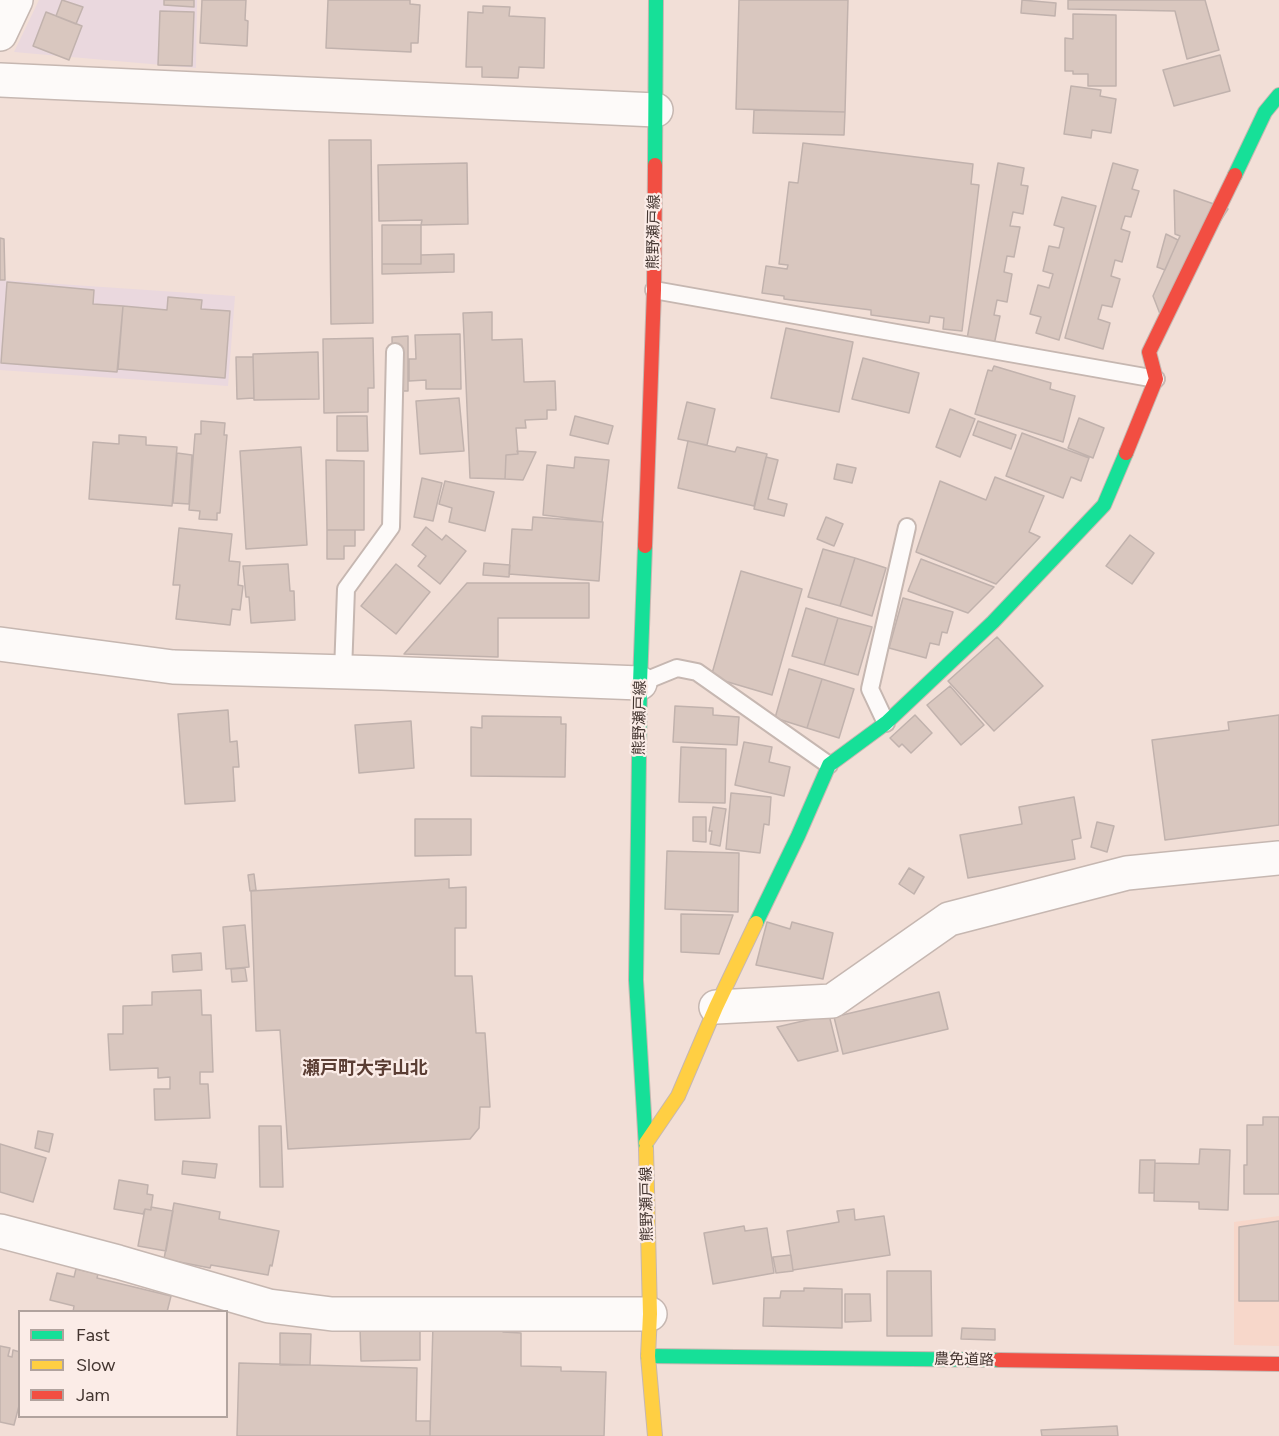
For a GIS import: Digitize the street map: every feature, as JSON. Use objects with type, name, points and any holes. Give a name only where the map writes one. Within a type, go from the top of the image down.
[{"type":"street","points":[[0,34],[16,0]]},
{"type":"street","name":"熊野瀬戸線","points":[[655,1436],[648,1356],[650,1314],[646,1143],[636,980],[640,683],[654,291],[656,0]]},
{"type":"street","points":[[0,80],[656,110]]},
{"type":"street","points":[[646,1143],[678,1096],[716,1007],[798,836],[829,765],[886,723],[993,622],[1104,505],[1156,379],[1149,352],[1265,112],[1279,94]]},
{"type":"street","points":[[0,644],[173,667],[640,683]]},
{"type":"street","points":[[716,1007],[832,1001],[949,919],[1127,873],[1279,858]]},
{"type":"street","points":[[0,1231],[279,1308],[332,1314],[650,1314]]},
{"type":"street","name":"農免道路","points":[[648,1356],[1279,1364]]},
{"type":"lane","points":[[654,291],[1156,379]]},
{"type":"lane","points":[[343,672],[346,588],[391,527],[395,352]]},
{"type":"lane","points":[[886,723],[870,689],[907,527]]},
{"type":"lane","points":[[640,683],[678,668],[697,672],[829,765]]},
{"type":"shaded area","points":[[39,0],[197,0],[196,68],[14,52]]},
{"type":"shaded area","points":[[0,280],[235,296],[228,386],[0,370]]},
{"type":"shaded area","points":[[1279,1216],[1279,1346],[1234,1345],[1234,1222]]},
{"type":"building","points":[[62,0],[83,7],[76,24],[56,16]]},
{"type":"building","points":[[164,0],[194,0],[194,7],[164,5]]},
{"type":"building","points":[[202,0],[246,0],[247,46],[200,43]]},
{"type":"building","points":[[328,0],[410,0],[410,4],[420,5],[418,43],[411,43],[411,52],[326,48]]},
{"type":"building","points":[[739,0],[848,0],[845,112],[736,109]]},
{"type":"building","points":[[1022,0],[1056,3],[1055,16],[1021,13]]},
{"type":"building","points":[[1068,0],[1205,0],[1219,50],[1187,59],[1175,11],[1068,9]]},
{"type":"building","points":[[483,6],[510,7],[509,16],[545,18],[544,68],[519,67],[518,78],[482,77],[482,67],[466,67],[468,12],[483,13]]},
{"type":"building","points":[[160,11],[194,12],[192,66],[158,65]]},
{"type":"building","points":[[46,12],[82,26],[69,60],[33,46]]},
{"type":"building","points":[[1073,14],[1116,15],[1116,86],[1088,86],[1088,74],[1073,74],[1073,71],[1065,71],[1065,38],[1073,39]]},
{"type":"building","points":[[1220,55],[1230,91],[1174,106],[1163,70]]},
{"type":"building","points":[[1071,86],[1101,90],[1100,96],[1116,99],[1111,133],[1092,130],[1091,138],[1064,134]]},
{"type":"building","points":[[754,110],[845,112],[844,135],[753,133]]},
{"type":"building","points":[[329,140],[371,140],[373,323],[331,324]]},
{"type":"building","points":[[803,143],[973,164],[971,184],[979,185],[962,331],[943,329],[944,318],[930,316],[929,323],[871,315],[871,310],[784,299],[784,296],[762,293],[766,266],[787,269],[788,265],[779,264],[789,182],[798,183]]},
{"type":"building","points":[[467,163],[468,224],[421,225],[422,220],[379,221],[378,165]]},
{"type":"building","points":[[998,163],[1024,168],[1021,185],[1028,186],[1023,214],[1013,212],[1010,226],[1020,227],[1014,257],[1007,256],[1004,272],[1012,274],[1007,302],[997,300],[994,315],[1000,316],[994,345],[967,339]]},
{"type":"building","points":[[1113,163],[1138,170],[1132,189],[1139,191],[1131,217],[1125,216],[1121,229],[1130,232],[1122,262],[1115,260],[1111,276],[1120,279],[1112,307],[1102,305],[1098,319],[1110,323],[1103,349],[1065,338]]},
{"type":"building","points":[[1174,190],[1228,209],[1160,314],[1153,296],[1180,236],[1175,234]]},
{"type":"building","points":[[1062,197],[1096,206],[1059,340],[1036,333],[1041,317],[1030,314],[1038,285],[1049,288],[1053,274],[1043,271],[1049,246],[1059,248],[1064,228],[1054,225]]},
{"type":"building","points":[[382,225],[421,225],[421,264],[382,264]]},
{"type":"building","points":[[1166,234],[1178,240],[1165,270],[1157,267]]},
{"type":"building","points":[[0,238],[4,239],[5,280],[0,280]]},
{"type":"building","points":[[454,254],[454,272],[382,274],[382,264],[421,264],[421,255]]},
{"type":"building","points":[[7,282],[94,290],[93,304],[123,306],[117,372],[1,363]]},
{"type":"building","points":[[168,297],[202,300],[201,309],[230,311],[225,378],[118,369],[123,306],[167,310]]},
{"type":"building","points":[[492,312],[492,340],[522,339],[524,382],[555,381],[556,410],[547,410],[547,419],[525,420],[526,428],[516,428],[518,454],[506,455],[505,479],[470,478],[463,313]]},
{"type":"building","points":[[786,328],[853,342],[839,412],[771,398]]},
{"type":"building","points":[[460,334],[461,389],[426,389],[426,380],[409,381],[409,359],[416,359],[415,335]]},
{"type":"building","points":[[408,336],[408,391],[393,391],[392,337]]},
{"type":"building","points":[[373,338],[374,388],[368,388],[368,412],[324,413],[323,339]]},
{"type":"building","points":[[318,352],[319,399],[254,400],[253,354]]},
{"type":"building","points":[[236,357],[253,357],[254,398],[237,399]]},
{"type":"building","points":[[863,358],[919,373],[909,413],[852,399]]},
{"type":"building","points":[[994,366],[1051,383],[1050,389],[1075,396],[1063,442],[975,414],[988,370],[992,371]]},
{"type":"building","points":[[459,398],[464,451],[420,454],[416,401]]},
{"type":"building","points":[[687,402],[715,409],[707,445],[678,439]]},
{"type":"building","points":[[950,409],[975,419],[960,457],[936,447]]},
{"type":"building","points":[[337,416],[367,416],[368,451],[337,451]]},
{"type":"building","points":[[575,416],[613,426],[608,444],[570,435]]},
{"type":"building","points":[[1079,418],[1104,428],[1093,458],[1068,448]]},
{"type":"building","points":[[201,421],[225,423],[224,435],[227,435],[220,513],[217,513],[217,520],[199,519],[200,511],[189,510],[195,434],[201,434]]},
{"type":"building","points":[[978,421],[1016,435],[1011,449],[973,435]]},
{"type":"building","points":[[1022,433],[1089,458],[1081,481],[1071,477],[1063,498],[1006,476]]},
{"type":"building","points":[[119,435],[146,437],[146,445],[177,447],[172,506],[89,499],[93,442],[119,444]]},
{"type":"building","points":[[688,441],[735,452],[737,447],[767,454],[754,506],[678,488]]},
{"type":"building","points":[[301,447],[307,545],[246,549],[240,451]]},
{"type":"building","points":[[517,451],[536,452],[523,480],[505,479],[506,455],[518,454]]},
{"type":"building","points":[[177,453],[192,455],[189,504],[173,503]]},
{"type":"building","points":[[575,457],[609,460],[602,522],[543,515],[547,465],[574,468]]},
{"type":"building","points":[[766,457],[778,460],[768,499],[787,504],[784,516],[754,509]]},
{"type":"building","points":[[326,460],[364,461],[364,530],[327,530]]},
{"type":"building","points":[[837,464],[856,468],[852,483],[834,479]]},
{"type":"building","points":[[995,477],[1044,496],[1029,532],[1040,537],[996,584],[916,552],[940,481],[986,500]]},
{"type":"building","points":[[422,478],[442,483],[433,521],[414,517]]},
{"type":"building","points":[[445,481],[494,492],[485,531],[449,522],[452,508],[439,504]]},
{"type":"building","points":[[533,517],[603,522],[599,581],[509,574],[512,529],[532,530]]},
{"type":"building","points":[[826,517],[843,524],[834,546],[817,539]]},
{"type":"building","points":[[426,527],[442,540],[446,535],[466,551],[440,584],[418,566],[426,556],[412,545]]},
{"type":"building","points":[[179,528],[232,534],[229,561],[240,562],[238,585],[243,586],[240,610],[232,609],[230,625],[176,619],[180,585],[173,585]]},
{"type":"building","points":[[327,530],[355,530],[355,546],[344,546],[344,559],[327,559]]},
{"type":"building","points":[[1130,535],[1154,553],[1132,584],[1106,566]]},
{"type":"building","points":[[823,549],[855,558],[840,606],[808,597]]},
{"type":"building","points":[[855,558],[886,568],[872,616],[840,606]]},
{"type":"building","points":[[921,559],[994,587],[968,613],[908,591]]},
{"type":"building","points":[[484,563],[510,565],[509,577],[483,575]]},
{"type":"building","points":[[288,564],[290,591],[294,591],[295,620],[251,623],[243,566]]},
{"type":"building","points":[[396,564],[430,592],[396,634],[361,606]]},
{"type":"building","points":[[741,571],[802,589],[772,695],[711,677]]},
{"type":"building","points":[[467,583],[589,583],[589,618],[498,618],[498,657],[404,654]]},
{"type":"building","points":[[903,598],[953,612],[947,633],[942,632],[939,645],[930,643],[926,658],[889,648]]},
{"type":"building","points":[[806,608],[838,618],[824,665],[792,656]]},
{"type":"building","points":[[838,618],[872,627],[858,675],[824,665]]},
{"type":"building","points":[[997,637],[1043,686],[994,731],[948,681]]},
{"type":"building","points":[[789,669],[822,679],[807,728],[775,718]]},
{"type":"building","points":[[822,679],[854,689],[839,738],[807,728]]},
{"type":"building","points":[[950,686],[984,725],[961,745],[927,705]]},
{"type":"building","points":[[675,706],[713,708],[713,715],[739,717],[737,745],[673,742]]},
{"type":"building","points":[[228,710],[230,742],[237,741],[239,767],[233,767],[235,801],[185,804],[178,714]]},
{"type":"building","points":[[915,715],[932,733],[911,753],[902,744],[899,747],[890,738]]},
{"type":"building","points":[[1279,715],[1279,825],[1165,840],[1152,740],[1229,730],[1228,722]]},
{"type":"building","points":[[482,716],[561,717],[561,724],[566,724],[565,777],[471,776],[471,727],[482,728]]},
{"type":"building","points":[[411,721],[414,768],[359,773],[355,725]]},
{"type":"building","points":[[744,742],[772,747],[769,762],[790,767],[784,796],[735,785]]},
{"type":"building","points":[[681,747],[726,749],[725,803],[679,802]]},
{"type":"building","points":[[731,793],[771,797],[769,825],[764,824],[760,853],[726,849]]},
{"type":"building","points":[[1074,797],[1081,838],[1072,840],[1075,859],[968,878],[960,835],[1022,824],[1019,807]]},
{"type":"building","points":[[713,807],[726,809],[720,846],[710,844],[712,831],[709,831]]},
{"type":"building","points":[[693,817],[706,817],[706,842],[693,841]]},
{"type":"building","points":[[415,819],[471,819],[471,855],[415,856]]},
{"type":"building","points":[[1097,822],[1114,826],[1107,852],[1091,847]]},
{"type":"building","points":[[667,851],[739,853],[738,912],[665,909]]},
{"type":"building","points":[[909,868],[924,877],[914,894],[899,884]]},
{"type":"building","points":[[254,874],[256,890],[250,891],[248,875]]},
{"type":"building","points":[[449,879],[449,888],[466,887],[466,928],[455,928],[455,976],[472,976],[476,1033],[485,1033],[490,1107],[480,1107],[479,1128],[470,1139],[288,1149],[280,1030],[256,1031],[251,891]]},
{"type":"building","points":[[681,914],[733,915],[719,954],[681,952]]},
{"type":"building","points":[[767,922],[790,929],[792,922],[833,933],[823,979],[756,965]]},
{"type":"building","points":[[245,925],[249,967],[226,969],[223,927]]},
{"type":"building","points":[[201,953],[202,970],[173,972],[172,955]]},
{"type":"building","points":[[245,968],[247,981],[232,982],[231,969]]},
{"type":"building","points":[[201,990],[202,1015],[211,1015],[213,1072],[200,1072],[200,1084],[208,1084],[210,1118],[155,1120],[154,1089],[170,1089],[170,1077],[158,1078],[158,1068],[110,1070],[108,1034],[123,1034],[123,1006],[152,1005],[152,992]]},
{"type":"building","points":[[939,992],[948,1029],[843,1054],[834,1017]]},
{"type":"building","points":[[829,1015],[838,1051],[798,1061],[777,1027]]},
{"type":"building","points":[[1263,1117],[1279,1117],[1279,1194],[1244,1194],[1247,1125],[1263,1125]]},
{"type":"building","points":[[259,1126],[281,1126],[283,1187],[260,1187]]},
{"type":"building","points":[[38,1131],[53,1134],[49,1152],[35,1148]]},
{"type":"building","points":[[0,1144],[46,1158],[33,1202],[0,1192]]},
{"type":"building","points":[[1200,1149],[1230,1150],[1228,1210],[1199,1209],[1199,1202],[1154,1201],[1155,1163],[1199,1164]]},
{"type":"building","points":[[1140,1160],[1155,1160],[1154,1193],[1139,1193]]},
{"type":"building","points":[[183,1161],[217,1164],[215,1178],[182,1174]]},
{"type":"building","points":[[119,1180],[148,1185],[147,1194],[153,1195],[151,1210],[145,1209],[143,1214],[114,1209]]},
{"type":"building","points":[[174,1203],[220,1212],[219,1219],[279,1231],[268,1275],[211,1265],[210,1268],[164,1259]]},
{"type":"building","points":[[151,1207],[173,1211],[166,1251],[138,1246],[145,1209],[151,1210]]},
{"type":"building","points":[[854,1209],[855,1220],[884,1216],[890,1255],[793,1270],[787,1231],[839,1222],[837,1211]]},
{"type":"building","points":[[1279,1221],[1279,1301],[1239,1301],[1239,1227]]},
{"type":"building","points":[[744,1226],[745,1231],[767,1228],[774,1273],[713,1284],[704,1233]]},
{"type":"building","points":[[791,1255],[793,1271],[776,1273],[773,1257]]},
{"type":"building","points":[[76,1269],[98,1274],[97,1278],[171,1296],[168,1310],[73,1310],[74,1306],[50,1300],[57,1273],[74,1277]]},
{"type":"building","points":[[887,1271],[931,1271],[932,1336],[887,1336]]},
{"type":"building","points":[[804,1288],[842,1289],[842,1328],[763,1326],[764,1298],[780,1298],[781,1291],[804,1291]]},
{"type":"building","points":[[845,1294],[870,1294],[871,1321],[845,1322]]},
{"type":"building","points":[[420,1324],[420,1360],[361,1361],[360,1328]]},
{"type":"building","points":[[433,1324],[503,1326],[503,1332],[521,1333],[521,1366],[561,1367],[561,1371],[606,1372],[604,1436],[430,1436]]},
{"type":"building","points":[[962,1328],[995,1329],[995,1340],[961,1339]]},
{"type":"building","points":[[280,1333],[311,1334],[310,1365],[280,1365]]},
{"type":"building","points":[[0,1346],[10,1348],[8,1356],[12,1357],[13,1350],[18,1351],[18,1410],[14,1425],[0,1422]]},
{"type":"building","points":[[239,1363],[417,1368],[416,1421],[430,1421],[430,1436],[237,1436]]},
{"type":"building","points":[[1117,1426],[1118,1436],[1042,1436],[1041,1430]]},
{"type":"traffic: fast","points":[[655,165],[656,0]]},
{"type":"traffic: fast","points":[[1235,175],[1265,112],[1279,95]]},
{"type":"traffic: fast","points":[[756,923],[829,765],[886,723],[993,622],[1104,505],[1126,453]]},
{"type":"traffic: fast","points":[[645,546],[640,683],[636,980],[646,1148]]},
{"type":"traffic: fast","points":[[648,1356],[999,1360]]},
{"type":"traffic: slow","points":[[646,1143],[678,1096],[716,1007],[756,923]]},
{"type":"traffic: slow","points":[[646,1148],[650,1314],[648,1356],[655,1436]]},
{"type":"traffic: jam","points":[[645,546],[654,290],[655,165]]},
{"type":"traffic: jam","points":[[1126,453],[1156,379],[1149,352],[1235,175]]},
{"type":"traffic: jam","points":[[999,1360],[1279,1364]]},
{"type":"district","name":"瀬戸町大字山北","points":[[365,1069]]}]
